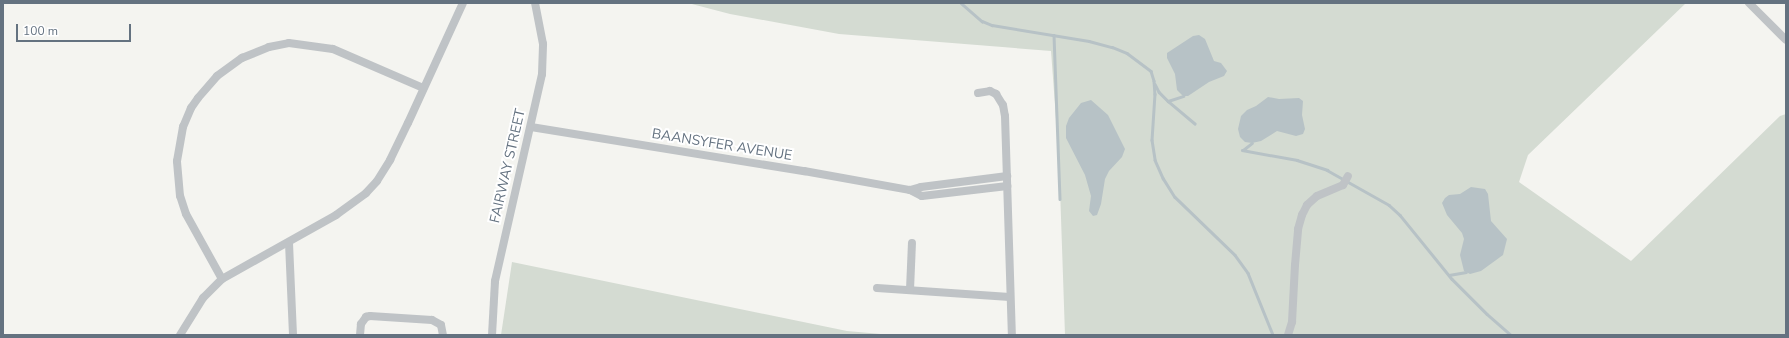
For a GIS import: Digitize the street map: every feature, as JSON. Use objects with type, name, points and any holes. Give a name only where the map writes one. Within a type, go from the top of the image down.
[{"type":"street","points":[[180,335],[203,298],[222,279],[353,204],[370,189],[390,160],[463,3]]},
{"type":"street","name":"FAIRWAY STREET","points":[[492,335],[495,281],[539,92],[544,58],[536,3]]},
{"type":"street","points":[[1749,3],[1786,40]]},
{"type":"street","points":[[222,279],[186,214],[180,196],[178,172],[179,144],[183,127],[198,98],[216,76],[242,58],[269,47],[289,43],[333,49],[423,88]]},
{"type":"street","points":[[978,93],[990,91],[996,94],[1003,105],[1007,176],[1012,335]]},
{"type":"street","name":"BAANSYFER AVENUE","points":[[531,127],[804,171],[910,190],[922,196],[1007,186]]},
{"type":"street","name":"BAANSYFER AVENUE","points":[[910,190],[1007,176]]},
{"type":"street","points":[[1288,335],[1292,322],[1298,229],[1302,215],[1307,205],[1317,196],[1343,185],[1348,176]]},
{"type":"street","points":[[956,184],[957,193]]},
{"type":"street","points":[[289,242],[293,335]]},
{"type":"street","points":[[910,290],[912,242]]},
{"type":"street","points":[[877,288],[1010,297]]},
{"type":"street","points":[[360,335],[361,324],[366,317],[370,316],[432,320],[440,325],[443,335]]},
{"type":"shaded area","points":[[688,3],[1686,3],[1528,155],[1519,182],[1631,261],[1780,116],[1786,114],[1786,335],[1065,335],[1059,159],[1051,51],[839,34],[730,14]]},
{"type":"shaded area","points":[[1199,35],[1205,39],[1214,61],[1221,63],[1227,71],[1224,76],[1209,82],[1188,96],[1183,96],[1177,90],[1175,74],[1167,58],[1167,53],[1193,36]]},
{"type":"shaded area","points":[[1268,97],[1279,99],[1299,98],[1303,101],[1302,115],[1305,129],[1303,134],[1296,136],[1277,131],[1261,141],[1252,143],[1245,142],[1240,137],[1238,129],[1241,116],[1247,110],[1256,106]]},
{"type":"shaded area","points":[[1091,100],[1108,115],[1125,149],[1122,157],[1109,171],[1105,179],[1101,204],[1097,215],[1093,216],[1089,211],[1091,196],[1085,175],[1066,138],[1066,126],[1069,118],[1081,103]]},
{"type":"shaded area","points":[[1471,187],[1485,189],[1488,194],[1491,221],[1507,239],[1503,255],[1481,271],[1470,274],[1464,271],[1460,255],[1464,239],[1462,233],[1447,215],[1442,203],[1449,195],[1460,194]]},
{"type":"shaded area","points":[[512,262],[847,331],[892,335],[501,335]]},
{"type":"waterway","points":[[961,3],[982,21],[992,25],[1089,41],[1112,47],[1127,53],[1151,71],[1154,81],[1155,94],[1152,140],[1155,160],[1163,178],[1175,197],[1235,255],[1248,273],[1273,335]]},
{"type":"waterway","points":[[1054,35],[1060,199]]},
{"type":"waterway","points":[[1155,84],[1159,92],[1195,124]]},
{"type":"waterway","points":[[1168,101],[1183,96]]},
{"type":"waterway","points":[[1243,150],[1252,143]]},
{"type":"waterway","points":[[1242,150],[1297,160],[1327,170],[1389,205],[1400,215],[1452,279],[1487,314],[1511,335]]},
{"type":"waterway","points":[[1449,275],[1466,272]]}]
